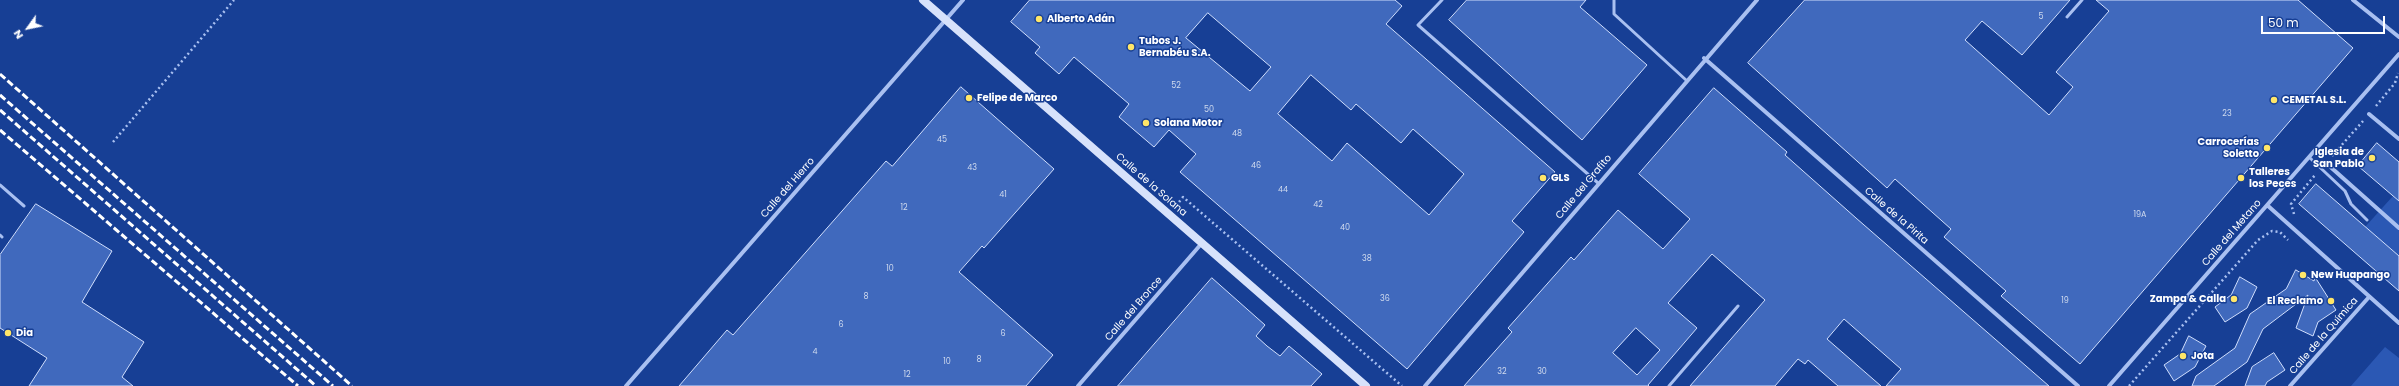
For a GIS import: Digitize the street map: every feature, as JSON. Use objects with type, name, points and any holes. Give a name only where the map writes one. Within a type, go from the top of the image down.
[{"type":"street","name":"Calle de la Solana","points":[[923,0],[1366,386]]},
{"type":"street","name":"Calle del Hierro","points":[[626,386],[963,0]]},
{"type":"street","name":"Calle del Grafito","points":[[1425,386],[1704,58],[1757,0]]},
{"type":"street","points":[[2354,0],[2399,37]]},
{"type":"street","name":"Calle del Metano","points":[[2109,386],[2310,158],[2399,54]]},
{"type":"street","name":"Calle de la Pirita","points":[[1704,58],[2078,386]]},
{"type":"street","points":[[2369,114],[2399,139]]},
{"type":"street","points":[[2326,163],[2399,228]]},
{"type":"street","points":[[2267,205],[2399,323]]},
{"type":"street","name":"Calle del Bronce","points":[[1078,386],[1202,243]]},
{"type":"street","name":"Calle de la Química","points":[[2290,386],[2369,297]]},
{"type":"lane","points":[[1442,0],[1418,26],[1598,183]]},
{"type":"lane","points":[[1614,0],[1614,14],[1686,80]]},
{"type":"lane","points":[[2067,17],[2082,0]]},
{"type":"lane","points":[[2310,158],[2345,191],[2350,204],[2367,220]]},
{"type":"lane","points":[[0,191],[1,186],[24,206]]},
{"type":"lane","points":[[1669,386],[1738,306]]},
{"type":"path","points":[[113,142],[234,0]]},
{"type":"path","points":[[2326,163],[2395,84],[2399,72]]},
{"type":"path","points":[[2298,217],[2292,213],[2291,204],[2294,197],[2322,168]]},
{"type":"path","points":[[1169,214],[1183,197],[1402,386]]},
{"type":"path","points":[[2129,386],[2258,240],[2272,231],[2280,232],[2288,240]]},
{"type":"shaded area","points":[[2393,196],[2399,201],[2399,256],[2365,227]]},
{"type":"shaded area","points":[[2385,347],[2399,358],[2399,386],[2351,386]]},
{"type":"building","points":[[1030,0],[1395,0],[1402,6],[1386,24],[1555,172],[1512,221],[1524,232],[1407,369],[1180,172],[1196,154],[1169,130],[1154,147],[1119,117],[1129,104],[1074,57],[1059,74],[1035,53],[1040,47],[1011,22]],"holes":[[[1208,13],[1271,67],[1250,91],[1186,38]],[[1311,75],[1351,110],[1356,104],[1401,143],[1413,129],[1464,174],[1429,215],[1347,143],[1332,161],[1278,114]]]},
{"type":"building","points":[[1467,0],[1586,0],[1580,7],[1647,65],[1582,140],[1449,20]]},
{"type":"building","points":[[1805,0],[2070,0],[2022,55],[1982,21],[1965,40],[2049,115],[2073,87],[2056,72],[2109,11],[2096,0],[2298,0],[2353,48],[2080,364],[2001,296],[2006,291],[1944,237],[1951,229],[1895,179],[1887,188],[1748,63]]},
{"type":"building","points":[[961,87],[1054,169],[984,248],[982,246],[959,272],[1053,355],[1026,386],[679,386],[727,330],[733,335],[886,161],[892,166]]},
{"type":"building","points":[[1714,88],[1787,152],[1785,155],[2049,386],[1886,386],[1901,369],[1844,319],[1827,339],[1881,386],[1838,386],[1808,360],[1805,364],[1798,359],[1775,386],[1690,386],[1765,300],[1712,254],[1668,303],[1697,328],[1648,385],[1649,386],[1464,386],[1512,332],[1508,328],[1571,257],[1574,260],[1618,210],[1663,249],[1690,219],[1639,174]],"holes":[[[1636,328],[1660,350],[1637,375],[1613,353]]]},
{"type":"building","points":[[2377,143],[2399,162],[2399,201],[2358,166]]},
{"type":"building","points":[[2316,184],[2399,256],[2399,291],[2299,204]]},
{"type":"building","points":[[36,204],[112,251],[82,302],[144,342],[122,377],[133,386],[29,386],[47,358],[0,328],[0,255]]},
{"type":"building","points":[[2296,270],[2314,281],[2315,277],[2336,310],[2318,322],[2313,336],[2296,328],[2308,295],[2263,329],[2247,362],[2214,386],[2192,386],[2196,376],[2235,348],[2250,314],[2286,289]]},
{"type":"building","points":[[2240,277],[2257,287],[2247,308],[2225,322],[2215,307],[2231,295]]},
{"type":"building","points":[[1212,278],[1265,325],[1256,336],[1267,346],[1280,356],[1289,346],[1322,374],[1311,386],[1118,386]]},
{"type":"building","points":[[2189,336],[2206,346],[2195,367],[2174,381],[2164,365],[2180,354]]},
{"type":"building","points":[[2274,353],[2285,370],[2267,382],[2265,386],[2245,386],[2252,367]]},
{"type":"railway","points":[[0,74],[352,386]]},
{"type":"railway","points":[[0,95],[333,386]]},
{"type":"railway","points":[[0,110],[316,386]]},
{"type":"railway","points":[[0,130],[298,386]]},
{"type":"place","name":"Alberto Adán","points":[[1039,19]]},
{"type":"place","name":"Tubos J. Bernabéu S.A.","points":[[1131,47]]},
{"type":"place","name":"Felipe de Marco","points":[[969,98]]},
{"type":"place","name":"CEMETAL S.L.","points":[[2274,100]]},
{"type":"place","name":"Solana Motor","points":[[1146,123]]},
{"type":"place","name":"Carrocerías Soletto","points":[[2267,148]]},
{"type":"place","name":"Iglesia de San Pablo","points":[[2372,158]]},
{"type":"place","name":"GLS","points":[[1543,178]]},
{"type":"place","name":"Talleres los Peces","points":[[2241,178]]},
{"type":"place","name":"New Huapango","points":[[2303,275]]},
{"type":"place","name":"Zampa & Calla","points":[[2234,299]]},
{"type":"place","name":"El Reclamo","points":[[2331,301]]},
{"type":"place","name":"Dia","points":[[8,333]]},
{"type":"place","name":"Jota","points":[[2183,356]]}]
